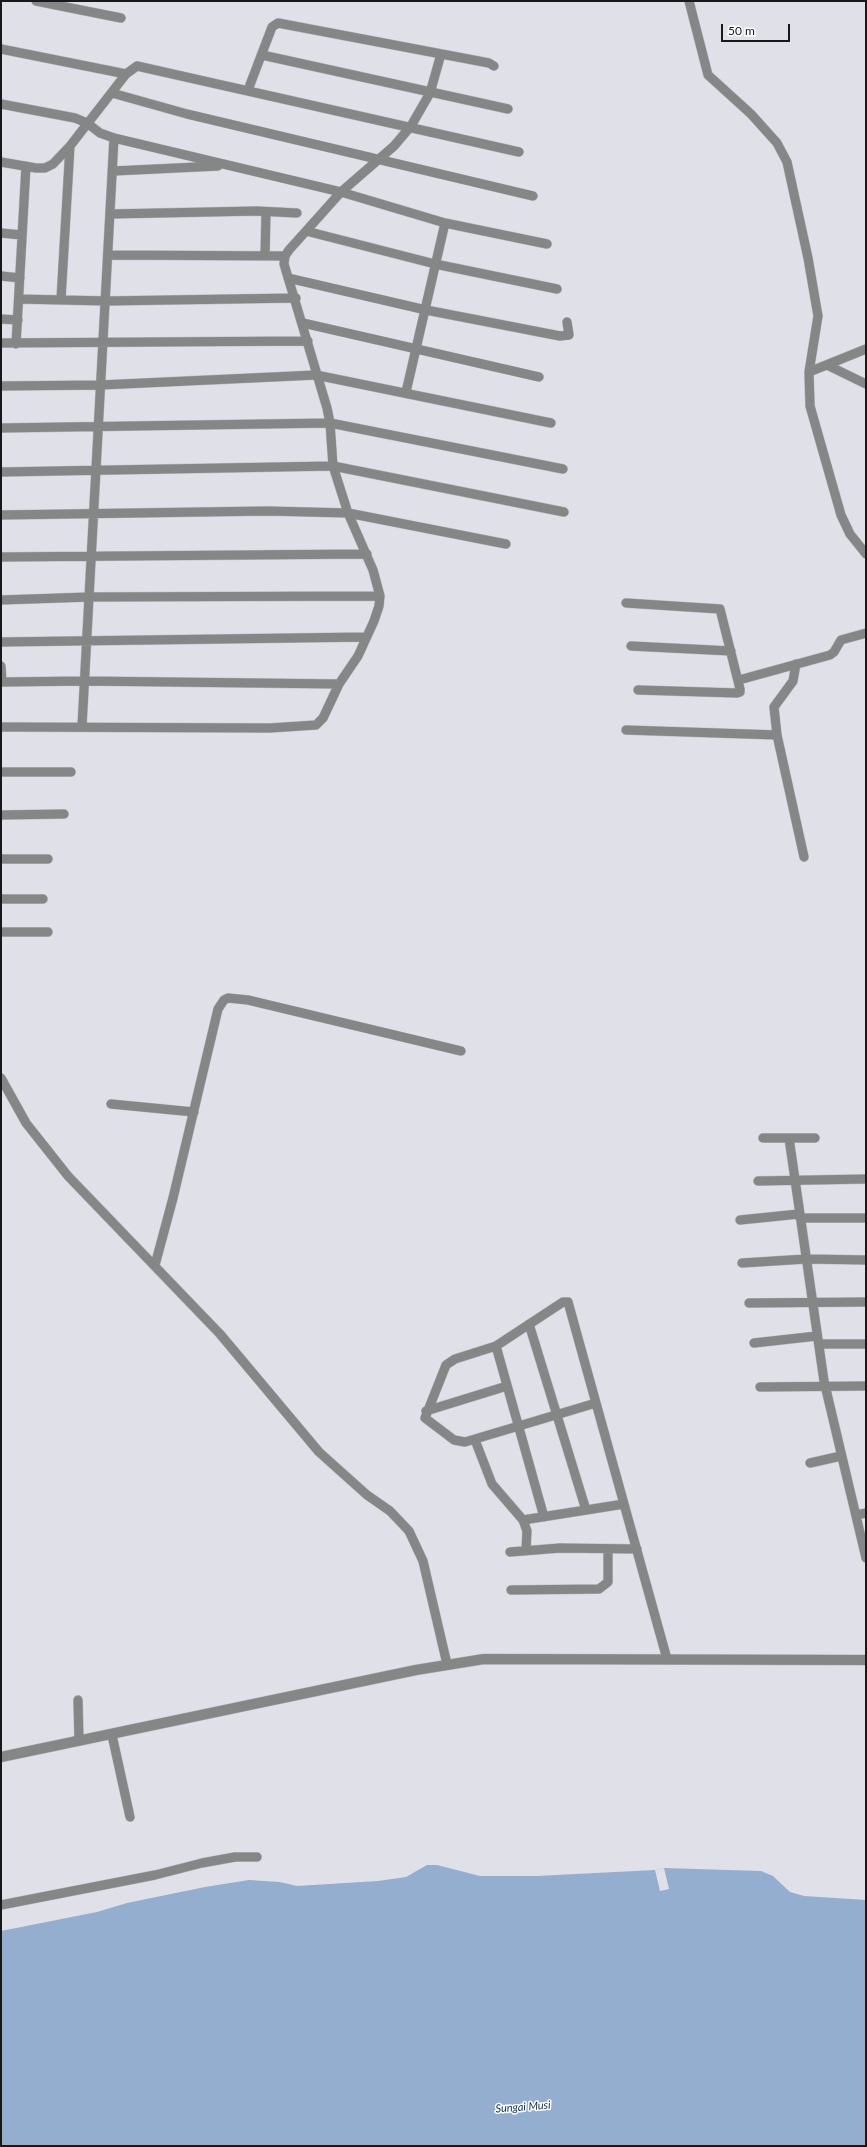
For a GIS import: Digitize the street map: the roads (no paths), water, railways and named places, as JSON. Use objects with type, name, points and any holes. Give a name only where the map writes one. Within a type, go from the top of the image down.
[{"type":"street","points":[[36,1],[121,18]]},
{"type":"street","points":[[690,1],[708,75],[751,114],[777,144],[787,162],[808,258],[818,316],[809,372],[810,406],[830,473],[835,500],[850,534],[866,554]]},
{"type":"street","points":[[248,90],[272,27],[278,24],[489,63],[494,66]]},
{"type":"street","points":[[1,49],[126,74]]},
{"type":"street","points":[[109,255],[284,256],[341,192],[379,159],[411,126],[430,93],[441,54]]},
{"type":"street","points":[[262,55],[508,109]]},
{"type":"street","points":[[1,162],[41,168],[50,166],[70,146],[126,74],[137,66],[148,67],[411,126],[519,152]]},
{"type":"street","points":[[112,93],[187,114],[534,196]]},
{"type":"street","points":[[1,104],[75,118],[114,138],[341,192],[445,223],[547,244]]},
{"type":"street","points":[[82,726],[90,555],[114,171],[114,138]]},
{"type":"street","points":[[61,299],[70,146]]},
{"type":"street","points":[[16,344],[26,166]]},
{"type":"street","points":[[114,171],[229,166]]},
{"type":"street","points":[[265,256],[266,212]]},
{"type":"street","points":[[111,214],[297,213]]},
{"type":"street","points":[[406,392],[445,223]]},
{"type":"street","points":[[306,231],[435,264],[557,289]]},
{"type":"street","points":[[1,233],[22,235]]},
{"type":"street","points":[[1,727],[82,726],[270,728],[312,726],[320,722],[339,684],[358,656],[379,606],[380,596],[378,584],[367,554],[348,513],[333,466],[330,423],[296,298],[288,278],[284,256]]},
{"type":"street","points":[[1,276],[20,278]]},
{"type":"street","points":[[288,278],[426,310],[566,336],[570,332],[567,322]]},
{"type":"street","points":[[19,299],[106,300],[296,298]]},
{"type":"street","points":[[1,319],[18,320]]},
{"type":"street","points":[[303,324],[539,377]]},
{"type":"street","points":[[1,343],[308,341]]},
{"type":"street","points":[[809,372],[866,349]]},
{"type":"street","points":[[826,365],[866,384]]},
{"type":"street","points":[[1,386],[100,385],[316,375],[406,392],[551,423]]},
{"type":"street","points":[[1,428],[98,428],[330,423],[563,469]]},
{"type":"street","points":[[1,472],[95,469],[333,466],[564,512]]},
{"type":"street","points":[[1,515],[268,511],[348,513],[506,544]]},
{"type":"street","points":[[1,557],[90,555],[367,554]]},
{"type":"street","points":[[1,600],[89,597],[380,596]]},
{"type":"street","points":[[626,603],[720,609],[739,680],[740,689],[736,693],[638,690]]},
{"type":"street","points":[[739,680],[830,655],[834,652],[841,640],[866,633]]},
{"type":"street","points":[[1,642],[366,637]]},
{"type":"street","points":[[631,646],[731,651]]},
{"type":"street","points":[[796,664],[793,681],[774,707],[777,735],[804,857]]},
{"type":"street","points":[[1,666],[2,682],[85,681],[339,684]]},
{"type":"street","points":[[626,730],[777,735]]},
{"type":"street","points":[[1,772],[71,772]]},
{"type":"street","points":[[1,815],[64,814]]},
{"type":"street","points":[[1,859],[48,859]]},
{"type":"street","points":[[1,899],[43,898]]},
{"type":"street","points":[[1,932],[48,932]]},
{"type":"street","points":[[155,1265],[194,1112],[218,1008],[224,1000],[228,998],[248,1000],[461,1051]]},
{"type":"street","points":[[1,1078],[26,1122],[50,1154],[104,1214],[155,1265],[220,1334],[319,1452],[366,1495],[390,1511],[409,1531],[423,1561],[447,1664]]},
{"type":"street","points":[[111,1104],[194,1112]]},
{"type":"street","points":[[763,1138],[815,1138]]},
{"type":"street","points":[[789,1138],[825,1386],[866,1558]]},
{"type":"street","points":[[758,1182],[866,1179]]},
{"type":"street","points":[[740,1220],[800,1216],[866,1218]]},
{"type":"street","points":[[742,1263],[806,1259],[866,1260]]},
{"type":"street","points":[[596,1403],[465,1442],[454,1440],[426,1420],[426,1412],[446,1365],[455,1359],[496,1346],[563,1302],[568,1302],[667,1659]]},
{"type":"street","points":[[749,1303],[866,1302]]},
{"type":"street","points":[[529,1324],[586,1510]]},
{"type":"street","points":[[754,1343],[818,1340],[866,1344]]},
{"type":"street","points":[[496,1346],[544,1517]]},
{"type":"street","points":[[426,1412],[507,1386]]},
{"type":"street","points":[[760,1387],[866,1386]]},
{"type":"street","points":[[475,1440],[492,1484],[523,1520],[527,1531],[526,1550]]},
{"type":"street","points":[[810,1463],[841,1456]]},
{"type":"street","points":[[523,1520],[624,1504]]},
{"type":"street","points":[[856,1515],[866,1513]]},
{"type":"street","points":[[510,1552],[560,1548],[637,1549]]},
{"type":"street","points":[[511,1590],[600,1589],[608,1582],[608,1549]]},
{"type":"street","points":[[1,1757],[447,1664],[484,1659],[866,1660]]},
{"type":"street","points":[[78,1700],[79,1741]]},
{"type":"street","points":[[112,1735],[130,1817]]},
{"type":"street","points":[[1,1905],[148,1877],[202,1863],[235,1857],[257,1857]]},
{"type":"water","name":"Sungai Musi","points":[[427,1865],[437,1865],[480,1876],[536,1876],[655,1870],[664,1868],[761,1871],[773,1876],[790,1892],[804,1896],[866,1900],[866,2146],[1,2146],[1,1931],[97,1912],[127,1903],[205,1887],[249,1880],[280,1882],[297,1886],[378,1881],[406,1877]]}]
